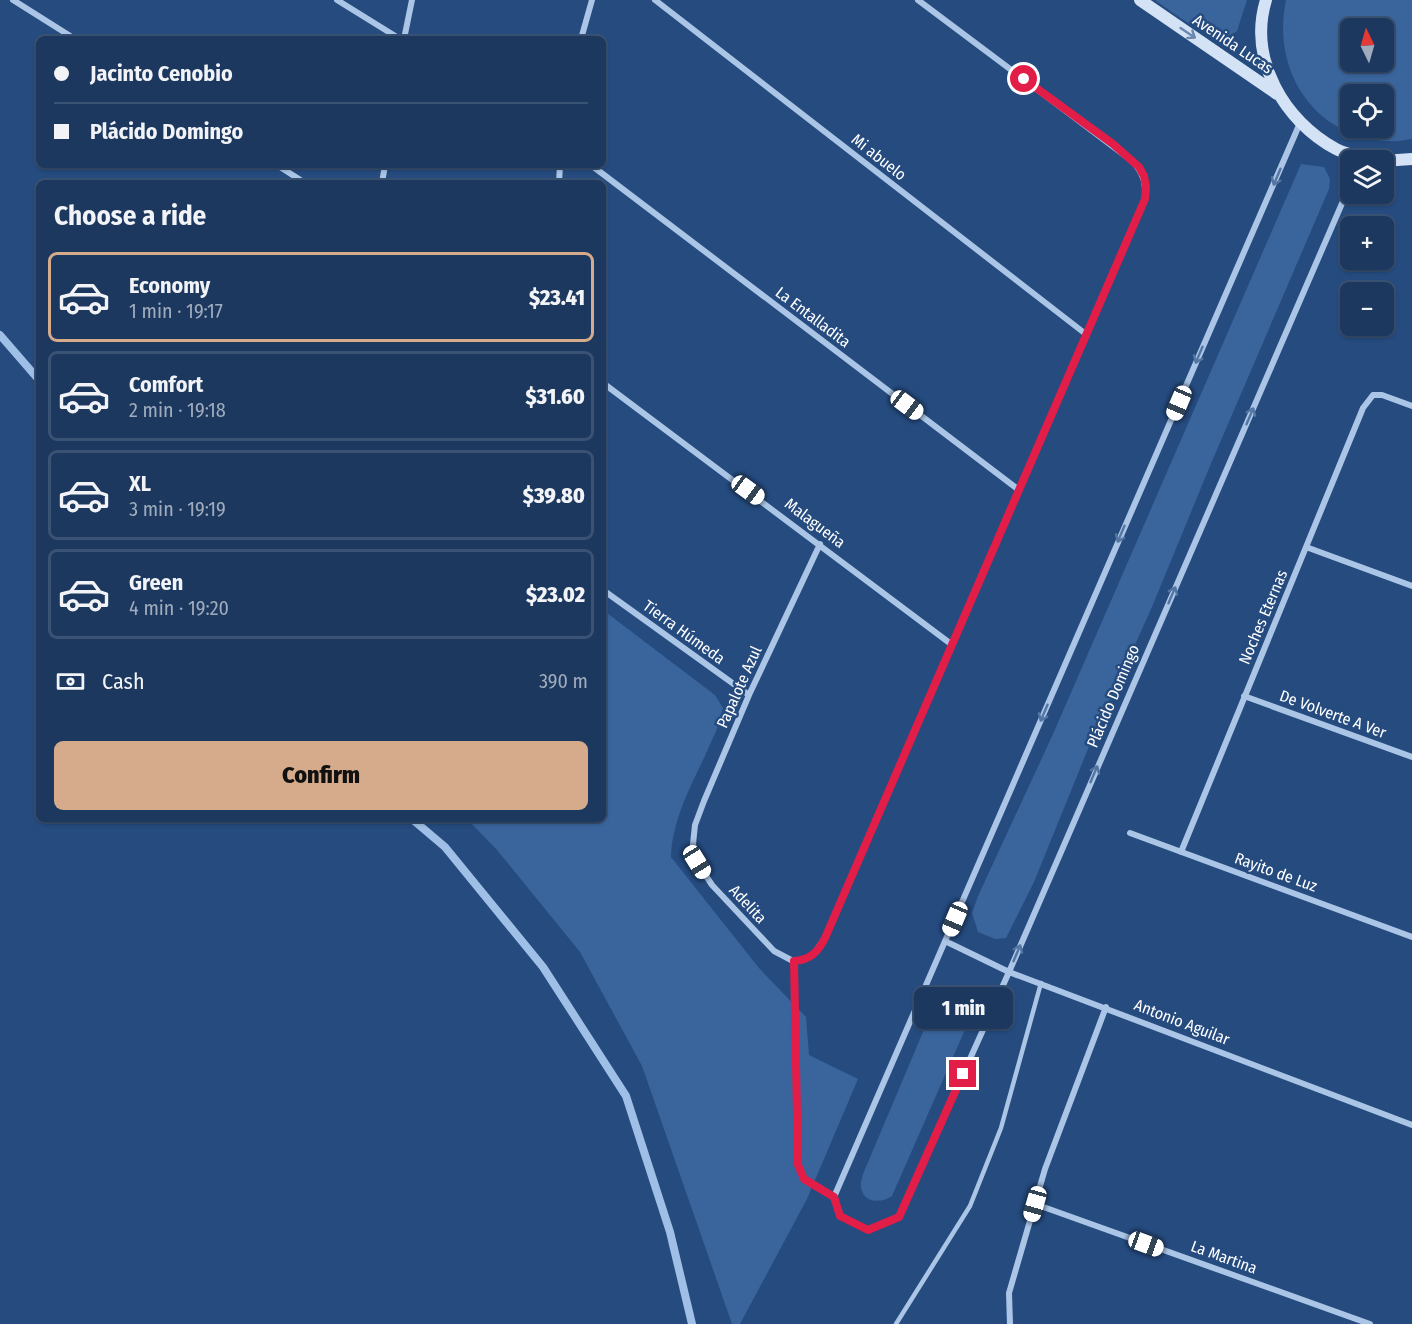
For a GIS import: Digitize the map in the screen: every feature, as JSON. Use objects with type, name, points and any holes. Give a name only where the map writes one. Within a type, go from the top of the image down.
[{"type":"street","points":[[13,0],[70,36]]},
{"type":"street","points":[[337,0],[397,36]]},
{"type":"street","points":[[403,36],[412,0]]},
{"type":"street","points":[[582,36],[592,0]]},
{"type":"street","name":"Mi abuelo","points":[[655,0],[1087,335]]},
{"type":"street","points":[[794,961],[813,955],[825,938],[1142,209],[1146,187],[1139,167],[1113,144],[918,0]]},
{"type":"street","name":"Avenida Lucas","points":[[1140,0],[1277,94]]},
{"type":"street","points":[[1266,0],[1262,14],[1263,55],[1277,94],[1300,123],[1340,151]]},
{"type":"street","points":[[834,1197],[1300,123]]},
{"type":"street","points":[[1394,160],[1412,159]]},
{"type":"street","points":[[282,168],[300,180]]},
{"type":"street","name":"La Entalladita","points":[[595,168],[1019,490]]},
{"type":"street","name":"Plácido Domingo","points":[[834,1197],[840,1216],[868,1230],[899,1217],[1342,204]]},
{"type":"street","name":"Malagueña","points":[[606,385],[951,644]]},
{"type":"street","name":"Noches Eternas","points":[[1181,852],[1363,408],[1373,395],[1382,395],[1412,406]]},
{"type":"street","name":"Papalote Azul","points":[[693,844],[695,825],[704,801],[749,695],[820,544]]},
{"type":"street","points":[[1306,547],[1412,586]]},
{"type":"street","name":"Tierra Húmeda","points":[[606,592],[749,695]]},
{"type":"street","name":"De Volverte A Ver","points":[[1244,696],[1412,757]]},
{"type":"street","name":"Rayito de Luz","points":[[1130,833],[1412,937]]},
{"type":"street","name":"Adelita","points":[[693,844],[697,862],[712,885],[774,951],[794,961]]},
{"type":"street","name":"Antonio Aguilar","points":[[945,941],[1008,972],[1106,1007],[1412,1125]]},
{"type":"street","points":[[1010,1324],[1009,1293],[1045,1169],[1106,1007]]},
{"type":"street","name":"La Martina","points":[[1035,1204],[1370,1324]]},
{"type":"lane","points":[[794,961],[798,1165],[804,1179],[834,1197]]},
{"type":"lane","points":[[896,1324],[970,1206],[1001,1128],[1041,983]]},
{"type":"shaded area","points":[[1155,0],[1247,0],[1237,31],[1227,38],[1207,33]]},
{"type":"shaded area","points":[[1286,0],[1412,0],[1412,139],[1392,141],[1370,138],[1394,138],[1394,84],[1340,84],[1340,128],[1319,114],[1304,96],[1292,75],[1285,51],[1283,26]]},
{"type":"shaded area","points":[[1301,164],[1324,167],[1330,179],[1329,189],[1152,607],[1088,749],[1034,882],[1006,938],[995,939],[978,932],[972,913],[978,896],[1053,734]]},
{"type":"shaded area","points":[[606,612],[715,695],[723,708],[720,721],[678,818],[671,857],[759,968],[806,1017],[809,1055],[858,1079],[807,1199],[740,1324],[732,1324],[642,1066],[580,952],[497,850],[470,822],[606,822]]},
{"type":"shaded area","points":[[948,987],[961,989],[968,994],[972,1003],[971,1016],[892,1196],[874,1201],[863,1193],[861,1183],[863,1174],[939,994]]},
{"type":"waterway","points":[[0,335],[36,377]]},
{"type":"waterway","points":[[416,822],[445,847],[543,967],[626,1096],[670,1232],[692,1324]]},
{"type":"route","points":[[963,1074],[899,1217],[868,1230],[840,1216],[834,1197],[804,1179],[798,1165],[794,961],[813,955],[825,938],[1145,199],[1144,176],[1139,167],[1113,144],[1024,79]]}]
